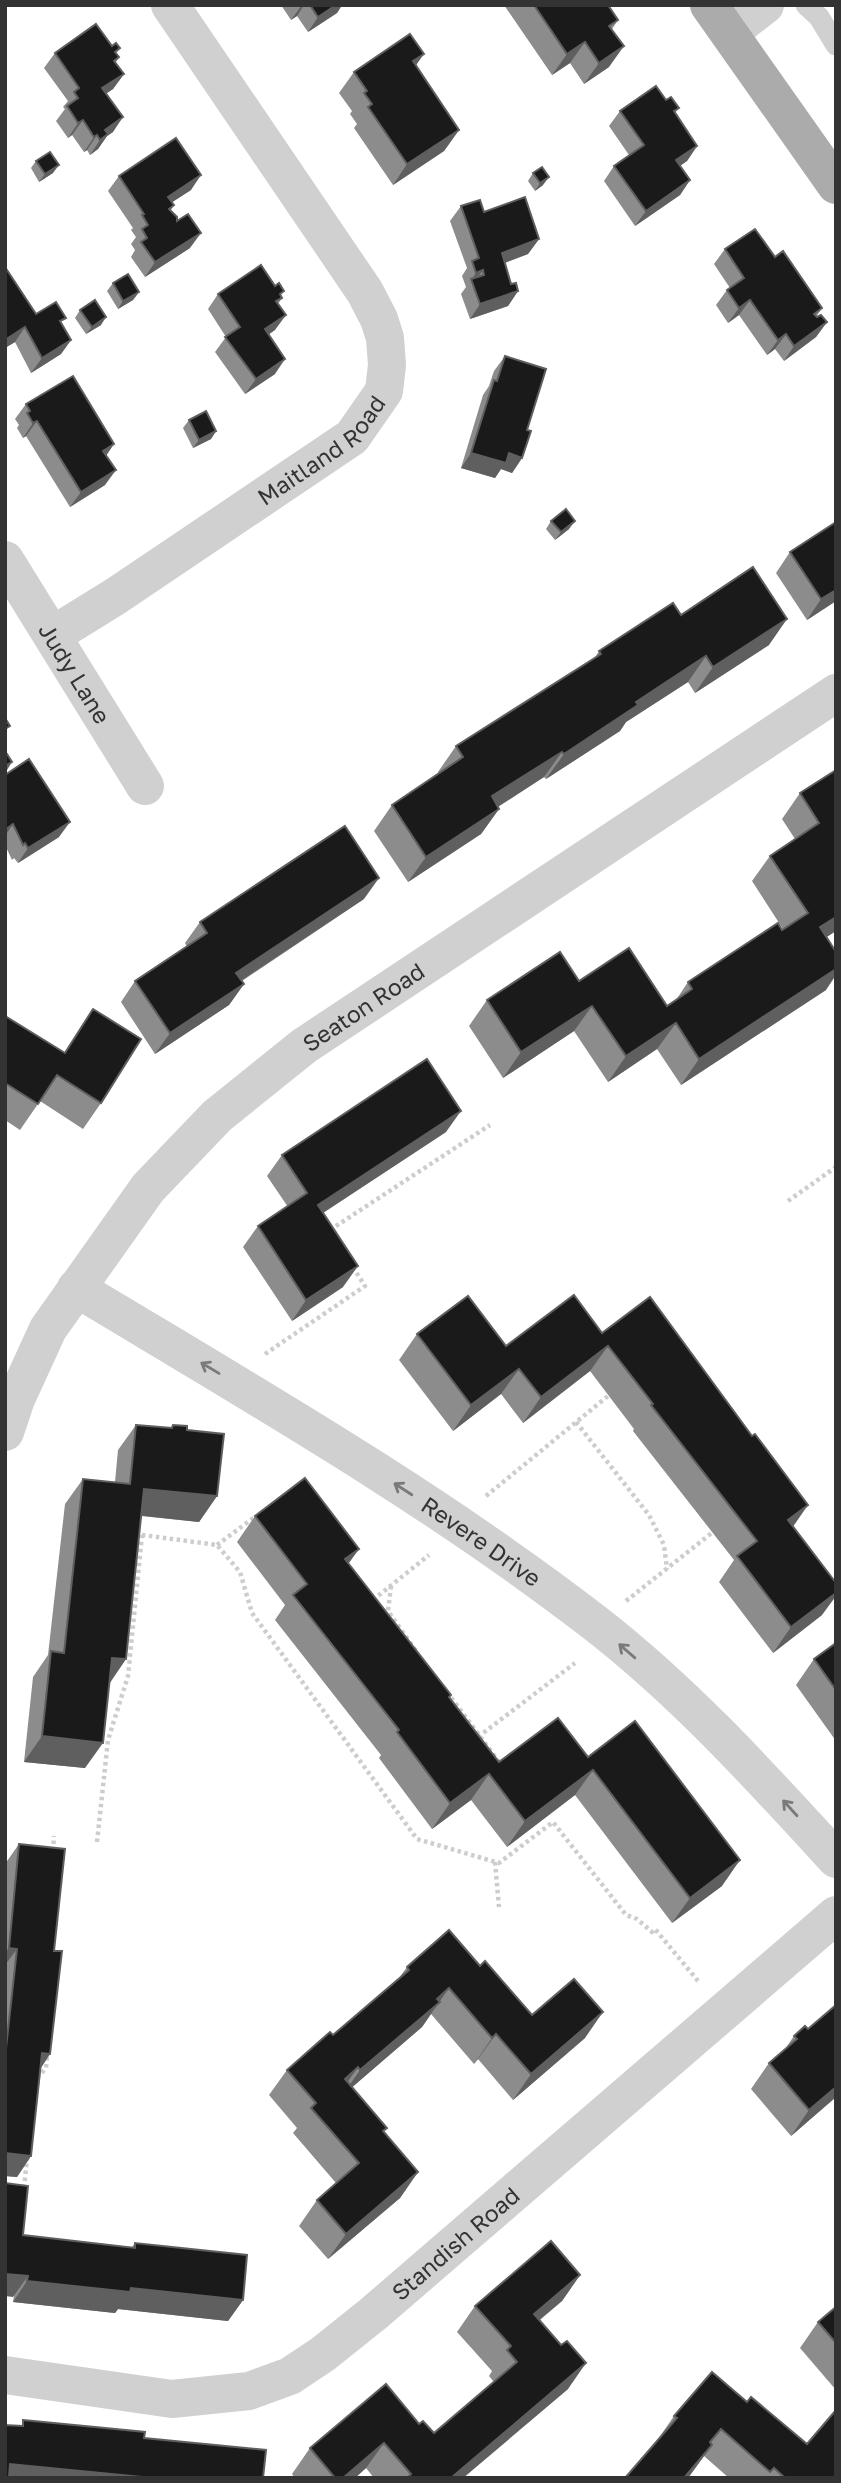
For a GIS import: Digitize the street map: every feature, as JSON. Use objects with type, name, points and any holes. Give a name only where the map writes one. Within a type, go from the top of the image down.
[{"type":"main road","points":[[719,19],[836,185]]},
{"type":"street","name":"Maitland Road","points":[[53,635],[116,596],[352,437],[384,391],[387,365],[384,338],[379,319],[365,292],[170,5]]},
{"type":"street","points":[[719,19],[765,5]]},
{"type":"street","name":"Judy Lane","points":[[5,560],[145,786]]},
{"type":"street","name":"Seaton Road","points":[[5,1432],[16,1399],[48,1329],[148,1188],[217,1116],[304,1046],[836,693]]},
{"type":"street","name":"Revere Drive","points":[[76,1288],[318,1434],[450,1520],[596,1624],[692,1707],[836,1859]]},
{"type":"street","name":"Standish Road","points":[[5,2375],[172,2399],[249,2391],[290,2376],[323,2354],[373,2314],[836,1915]]},
{"type":"lane","points":[[806,5],[819,17],[836,45]]},
{"type":"path","points":[[329,1230],[490,1125]]},
{"type":"path","points":[[788,1201],[834,1168],[836,1175]]},
{"type":"path","points":[[324,1223],[337,1241]]},
{"type":"path","points":[[265,1354],[365,1286],[351,1264]]},
{"type":"path","points":[[485,1496],[608,1396]]},
{"type":"path","points":[[576,1422],[656,1526],[664,1545],[667,1569]]},
{"type":"path","points":[[217,1545],[258,1514]]},
{"type":"path","points":[[124,1532],[217,1545],[240,1572],[252,1613],[417,1839],[499,1863],[553,1822],[626,1915],[637,1919],[652,1932],[655,1929],[698,1981]]},
{"type":"path","points":[[625,1602],[713,1532]]},
{"type":"path","points":[[97,1842],[108,1741],[128,1676],[142,1535]]},
{"type":"path","points":[[371,1602],[429,1555]]},
{"type":"path","points":[[391,1586],[388,1611],[416,1651]]},
{"type":"path","points":[[472,1742],[575,1663]]},
{"type":"path","points":[[440,1683],[505,1770]]},
{"type":"path","points":[[52,1854],[54,1836]]},
{"type":"path","points":[[495,1862],[499,1906]]},
{"type":"path","points":[[35,2080],[46,2068],[49,2044]]},
{"type":"path","points":[[23,2193],[27,2155]]},
{"type":"building","points":[[310,5],[336,5],[318,17]]},
{"type":"building","points":[[534,5],[608,5],[618,20],[609,26],[624,46],[599,63],[585,42],[567,54]]},
{"type":"building","points":[[96,24],[112,46],[116,43],[120,48],[115,52],[119,57],[114,61],[124,74],[102,88],[123,117],[105,130],[108,134],[100,140],[97,135],[94,137],[83,120],[78,123],[67,106],[78,98],[74,92],[79,88],[55,53]]},
{"type":"building","points":[[410,34],[424,54],[413,61],[459,130],[407,164],[368,107],[372,104],[364,93],[367,91],[354,72]]},
{"type":"building","points":[[656,86],[666,100],[671,97],[679,108],[674,111],[697,146],[676,160],[690,180],[646,211],[614,166],[644,145],[620,111]]},
{"type":"building","points":[[176,138],[201,175],[168,197],[174,205],[169,209],[177,217],[177,221],[188,214],[201,233],[155,262],[141,242],[147,238],[142,229],[148,225],[142,215],[144,214],[119,176]]},
{"type":"building","points":[[50,152],[59,165],[45,174],[36,161]]},
{"type":"building","points":[[542,167],[549,177],[540,183],[533,173]]},
{"type":"building","points":[[525,197],[539,239],[502,253],[511,284],[516,283],[518,291],[480,304],[471,279],[484,275],[483,270],[476,273],[472,261],[479,258],[461,206],[480,200],[484,212]]},
{"type":"building","points":[[755,229],[775,257],[783,251],[822,308],[814,314],[817,317],[821,315],[827,322],[794,346],[786,334],[778,340],[750,300],[739,308],[727,290],[744,278],[725,249]]},
{"type":"building","points":[[261,265],[275,286],[279,283],[284,291],[280,294],[282,298],[276,301],[286,315],[265,329],[285,359],[256,379],[225,337],[240,327],[218,294]]},
{"type":"building","points":[[7,270],[36,314],[56,302],[66,318],[60,321],[71,340],[42,358],[25,327],[5,340]]},
{"type":"building","points":[[128,274],[139,292],[123,301],[113,283]]},
{"type":"building","points":[[95,300],[106,317],[92,327],[80,310]]},
{"type":"building","points":[[505,356],[546,369],[527,430],[531,431],[522,458],[509,453],[506,463],[471,453],[494,380],[497,381]]},
{"type":"building","points":[[73,376],[114,444],[103,451],[116,470],[81,492],[37,421],[33,423],[27,413],[30,411],[26,404]]},
{"type":"building","points":[[206,411],[216,431],[199,440],[189,420]]},
{"type":"building","points":[[566,509],[575,521],[561,532],[551,521]]},
{"type":"building","points":[[836,522],[836,590],[821,599],[790,552]]},
{"type":"building","points":[[753,567],[787,619],[713,667],[706,656],[564,754],[562,752],[492,796],[499,809],[426,857],[392,805],[463,757],[456,746],[601,654],[599,651],[673,603],[681,615]]},
{"type":"building","points":[[7,754],[12,762],[5,766],[5,755]]},
{"type":"building","points":[[29,759],[70,822],[28,848],[25,843],[23,845],[13,824],[5,830],[5,775]]},
{"type":"building","points":[[836,770],[836,917],[820,927],[836,952],[836,969],[699,1059],[676,1023],[626,1056],[592,1006],[521,1052],[487,1000],[560,952],[579,981],[629,948],[667,1006],[692,989],[688,982],[778,923],[782,930],[808,913],[770,856],[819,823],[800,793]]},
{"type":"building","points":[[345,826],[379,878],[236,973],[244,984],[170,1033],[135,981],[207,933],[200,922]]},
{"type":"building","points":[[93,1009],[141,1039],[101,1103],[57,1075],[38,1104],[5,1083],[5,1016],[65,1053]]},
{"type":"building","points":[[427,1059],[461,1111],[318,1205],[358,1266],[306,1300],[258,1226],[307,1193],[282,1155]]},
{"type":"building","points":[[574,1295],[602,1333],[650,1297],[752,1436],[755,1434],[808,1505],[788,1520],[836,1583],[836,1593],[791,1627],[737,1556],[757,1541],[608,1346],[541,1397],[519,1369],[471,1405],[417,1334],[468,1296],[506,1346]]},
{"type":"building","points":[[136,1425],[172,1428],[173,1425],[187,1426],[187,1430],[224,1434],[217,1496],[144,1489],[126,1659],[112,1658],[103,1743],[42,1736],[51,1651],[64,1653],[83,1479],[130,1484]]},
{"type":"building","points":[[305,1478],[359,1549],[345,1559],[451,1695],[449,1697],[499,1762],[558,1718],[588,1757],[635,1721],[740,1860],[690,1898],[593,1770],[525,1821],[489,1774],[450,1803],[397,1732],[399,1730],[293,1595],[307,1584],[255,1516]]},
{"type":"building","points":[[836,1643],[836,1690],[814,1659]]},
{"type":"building","points":[[19,1844],[65,1849],[54,1951],[62,1951],[50,2054],[42,2053],[31,2156],[5,2153],[5,2048],[17,1949],[9,1948]]},
{"type":"building","points":[[449,1930],[480,1966],[485,1961],[532,2015],[574,1979],[603,2012],[531,2074],[496,2034],[492,2038],[449,1988],[437,1999],[440,2002],[360,2070],[358,2067],[345,2079],[387,2128],[383,2131],[418,2172],[346,2234],[317,2200],[359,2163],[311,2108],[316,2103],[287,2070],[330,2032],[333,2035],[409,1970],[407,1967]]},
{"type":"building","points":[[836,2005],[836,2087],[809,2110],[769,2063],[797,2039],[794,2036],[805,2026],[808,2029]]},
{"type":"building","points":[[5,2183],[28,2186],[23,2235],[135,2248],[135,2243],[247,2255],[243,2300],[131,2288],[130,2292],[27,2281],[28,2276],[5,2274]]},
{"type":"building","points":[[551,2241],[580,2275],[534,2314],[561,2345],[567,2341],[586,2363],[451,2478],[407,2478],[411,2474],[384,2443],[343,2478],[335,2478],[310,2448],[386,2384],[419,2424],[423,2421],[434,2433],[517,2362],[507,2350],[511,2346],[475,2306]]},
{"type":"building","points":[[836,2307],[836,2343],[818,2322]]},
{"type":"building","points":[[712,2372],[747,2402],[751,2397],[807,2444],[836,2410],[836,2478],[785,2478],[774,2468],[770,2472],[721,2429],[710,2442],[712,2445],[684,2478],[625,2478],[677,2418],[674,2416]]},
{"type":"building","points":[[23,2420],[145,2432],[144,2438],[266,2450],[263,2478],[141,2478],[10,2464],[9,2478],[5,2478],[5,2425],[23,2426]]}]
